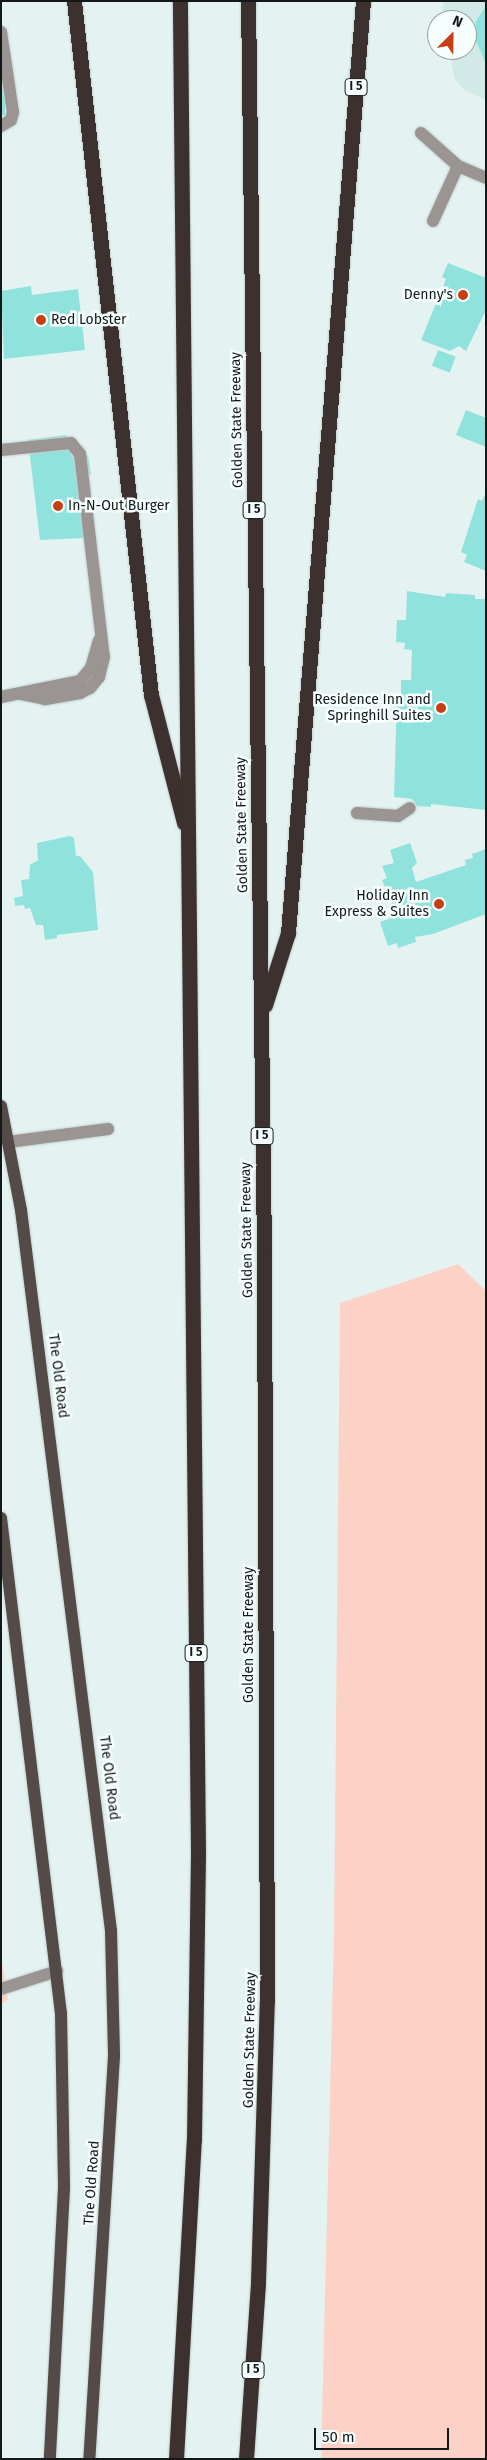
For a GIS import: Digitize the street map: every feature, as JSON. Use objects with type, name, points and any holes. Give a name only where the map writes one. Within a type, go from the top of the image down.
[{"type":"highway","name":"I 5","points":[[74,1],[152,695],[190,846]]},
{"type":"highway","name":"I 5","points":[[176,2459],[188,2277],[197,1997],[190,846],[180,1]]},
{"type":"highway","name":"Golden State Freeway","points":[[246,2459],[258,2282],[267,2001],[260,1018],[248,1]]},
{"type":"highway","name":"I 5","points":[[260,1018],[288,933],[363,1]]},
{"type":"main road","name":"The Old Road","points":[[1,1106],[21,1210],[49,1421],[111,1931],[114,2056],[89,2459]]},
{"type":"main road","name":"The Old Road","points":[[1,1518],[57,1971],[64,2096],[64,2188],[50,2459]]},
{"type":"street","points":[[1,32],[13,112],[11,120],[1,126]]},
{"type":"street","points":[[421,133],[458,166],[486,178]]},
{"type":"street","points":[[433,221],[458,166]]},
{"type":"street","points":[[1,450],[71,443],[80,454],[104,666],[90,688],[45,699],[21,694],[1,697]]},
{"type":"street","points":[[357,813],[398,816],[410,808]]},
{"type":"street","points":[[8,1142],[108,1130]]},
{"type":"street","points":[[1,1989],[57,1971]]},
{"type":"shaded area","points":[[443,1],[486,1],[486,100],[466,91],[455,80],[451,60],[477,60],[477,10],[443,10]]},
{"type":"shaded area","points":[[458,1264],[486,1291],[486,2459],[321,2459],[334,1935],[340,1303]]},
{"type":"shaded area","points":[[1,1955],[8,2000],[1,2004]]},
{"type":"building","points":[[486,6],[486,63],[477,44],[477,20]]},
{"type":"building","points":[[1,83],[5,103],[5,115],[1,115]]},
{"type":"building","name":"Denny's","points":[[448,263],[486,278],[486,310],[466,351],[459,346],[450,351],[421,340],[446,279],[442,277]]},
{"type":"building","name":"Red Lobster","points":[[31,286],[32,295],[78,289],[85,350],[4,359],[1,291]]},
{"type":"building","points":[[438,350],[456,357],[450,373],[432,366]]},
{"type":"building","points":[[466,410],[486,418],[486,447],[456,435]]},
{"type":"building","name":"In-N-Out Burger","points":[[66,435],[72,457],[88,455],[91,474],[76,474],[84,538],[40,540],[28,440]]},
{"type":"building","points":[[486,492],[486,571],[464,562],[467,555],[461,552],[478,499],[482,501]]},
{"type":"building","name":"Residence Inn and Springhill Suites","points":[[407,591],[445,597],[446,593],[475,595],[475,599],[486,599],[486,810],[431,804],[431,807],[417,806],[412,799],[394,797],[397,696],[401,696],[401,680],[411,680],[412,650],[404,649],[405,643],[396,642],[397,620],[406,620]]},
{"type":"building","points":[[70,836],[74,838],[76,856],[80,856],[93,872],[98,930],[57,935],[57,938],[45,940],[43,925],[36,925],[30,908],[25,909],[24,905],[15,906],[14,898],[23,896],[21,880],[29,879],[30,865],[38,860],[37,843]]},
{"type":"building","name":"Holiday Inn Express & Suites","points":[[410,843],[417,863],[412,868],[416,882],[466,865],[465,860],[473,858],[472,854],[486,849],[486,914],[433,934],[415,937],[416,942],[398,948],[397,943],[388,946],[380,922],[397,916],[382,880],[387,878],[382,866],[394,863],[390,850]]},
{"type":"place","name":"Denny's","points":[[463,295]]},
{"type":"place","name":"Red Lobster","points":[[41,320]]},
{"type":"place","name":"In-N-Out Burger","points":[[58,506]]},
{"type":"place","name":"Residence Inn and Springhill Suites","points":[[441,708]]},
{"type":"place","name":"Holiday Inn Express & Suites","points":[[439,904]]}]
